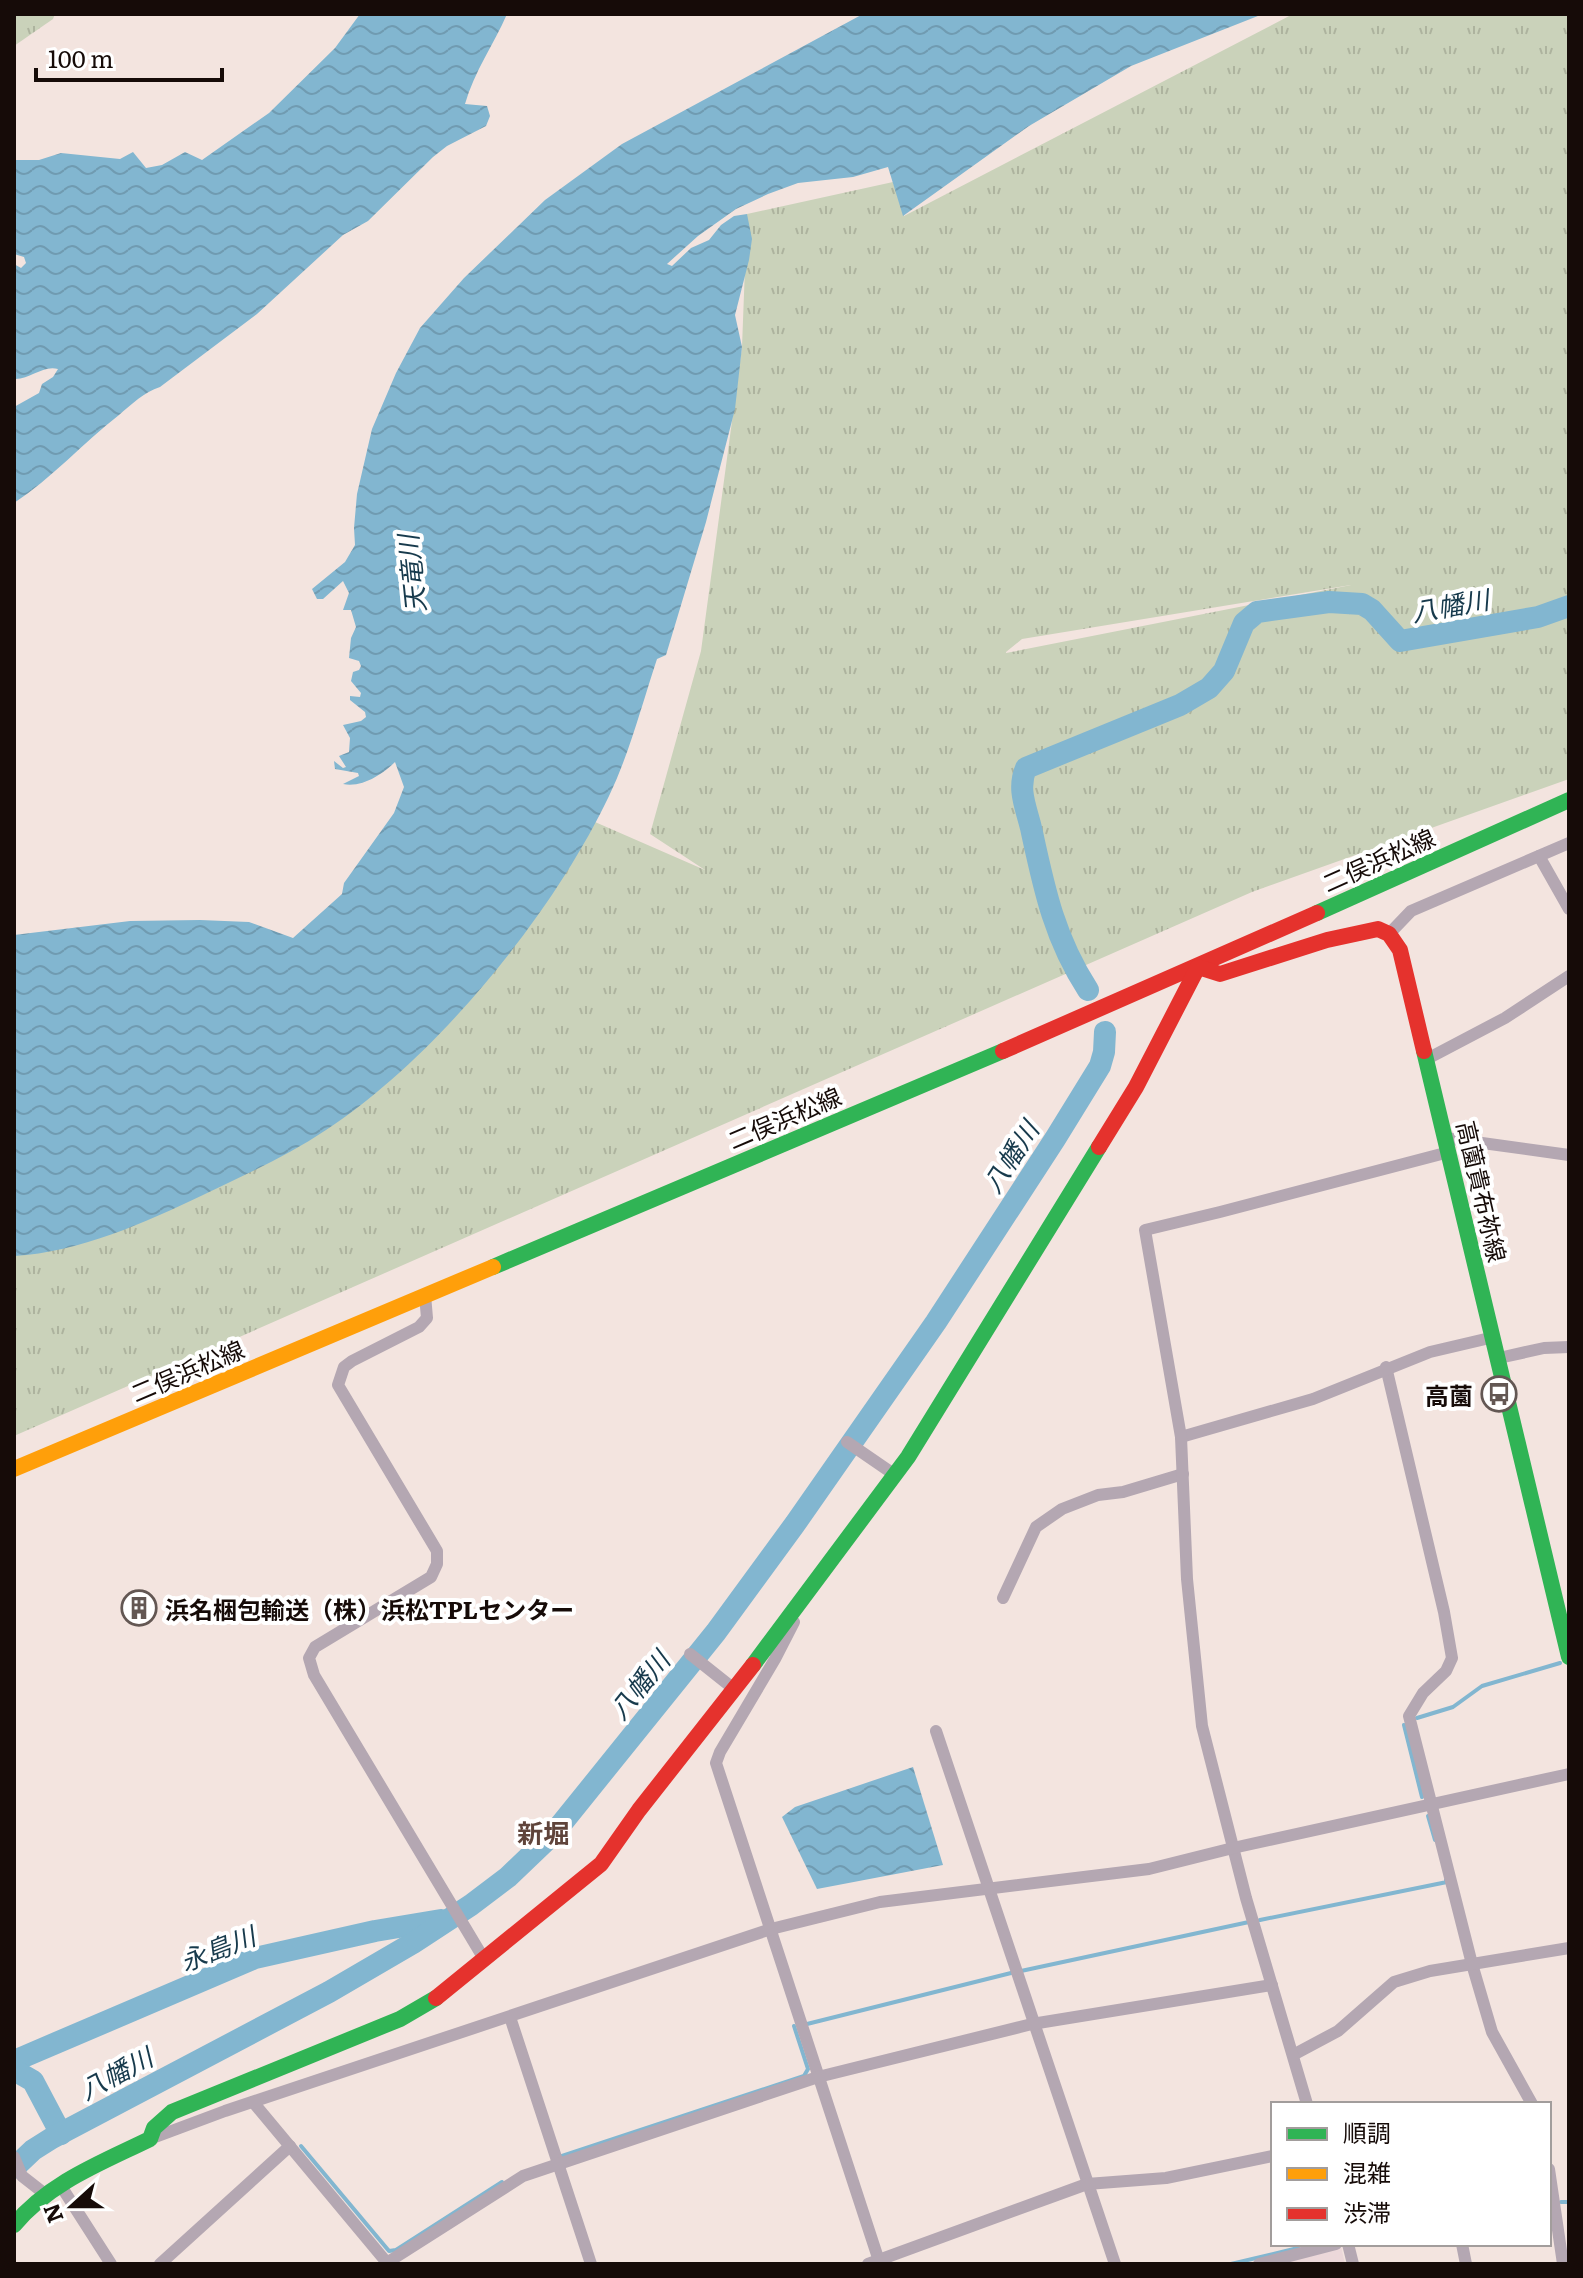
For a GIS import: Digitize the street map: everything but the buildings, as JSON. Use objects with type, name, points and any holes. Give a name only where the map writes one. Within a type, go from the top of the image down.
[{"type":"main road","name":"二俣浜松線","points":[[14,1469],[1198,967],[1569,800]]},
{"type":"main road","points":[[14,2225],[45,2194],[150,2139],[154,2128],[172,2112],[400,2019],[437,1997],[601,1864],[895,1475],[1136,1087],[1198,967],[1220,974],[1363,931],[1378,929],[1389,934]]},
{"type":"main road","name":"高薗貴布祢線","points":[[1389,934],[1400,950],[1569,1653]]},
{"type":"street","points":[[1389,934],[1411,911],[1569,843]]},
{"type":"street","points":[[1539,856],[1569,909]]},
{"type":"street","points":[[1427,1059],[1505,1018],[1569,976]]},
{"type":"street","points":[[1306,2102],[1233,1848],[1202,1726],[1187,1579],[1181,1437],[1145,1230],[1220,1212],[1447,1145],[1569,1155]]},
{"type":"street","points":[[425,1295],[427,1318],[419,1327],[352,1361],[344,1367],[338,1385],[437,1551],[437,1564],[431,1577],[315,1647],[309,1658],[314,1675],[484,1959]]},
{"type":"street","points":[[1181,1437],[1313,1399],[1386,1367],[1430,1352],[1494,1337]]},
{"type":"street","points":[[1499,1358],[1544,1348],[1569,1347]]},
{"type":"street","points":[[1386,1367],[1452,1658],[1446,1671],[1423,1693],[1409,1716],[1492,2032],[1531,2102]]},
{"type":"street","points":[[847,1442],[895,1475]]},
{"type":"street","points":[[1003,1598],[1036,1527],[1062,1509],[1098,1495],[1123,1492],[1183,1474]]},
{"type":"street","points":[[810,1590],[716,1763],[876,2263],[1087,2184],[1166,2178],[1271,2156]]},
{"type":"street","points":[[690,1654],[734,1689]]},
{"type":"street","points":[[936,1731],[1115,2264]]},
{"type":"street","points":[[150,2139],[771,1929],[880,1902],[1149,1869],[1569,1774]]},
{"type":"street","points":[[1293,2055],[1338,2031],[1394,1982],[1430,1971],[1569,1948]]},
{"type":"street","points":[[253,2102],[324,2183],[387,2263],[523,2176],[818,2077],[1032,2024],[1272,1985]]},
{"type":"street","points":[[510,2017],[591,2264]]},
{"type":"street","points":[[160,2264],[290,2146]]},
{"type":"street","points":[[14,2157],[22,2176],[45,2194]]},
{"type":"street","points":[[61,2186],[111,2264]]},
{"type":"street","points":[[1551,2195],[1563,2212],[1563,2264]]},
{"type":"street","points":[[1259,2264],[1328,2246]]},
{"type":"shaded area","points":[[1341,2246],[1345,2264],[1272,2264]]},
{"type":"green space","points":[[14,14],[55,14],[53,19],[14,46]]},
{"type":"green space","points":[[1293,14],[1569,14],[1569,779],[1252,892],[14,1436],[14,1237],[519,939],[595,822],[705,870],[650,834],[701,651],[742,347],[747,214],[893,182],[904,216]],"holes":[[[1351,585],[1006,653],[1022,639]]]},
{"type":"water","points":[[360,14],[507,14],[465,104],[487,106],[490,116],[486,126],[447,146],[433,157],[368,221],[343,235],[257,314],[160,387],[138,399],[14,503],[14,407],[39,393],[42,384],[53,377],[58,369],[47,369],[14,379],[14,264],[21,268],[26,263],[24,257],[14,254],[14,160],[39,160],[61,153],[120,159],[133,152],[146,168],[162,165],[185,152],[202,160],[269,113],[335,48]]},
{"type":"water","name":"天竜川","points":[[863,14],[1263,14],[1131,66],[1029,126],[903,216],[888,167],[853,177],[798,183],[736,209],[698,236],[667,264],[672,266],[691,248],[709,240],[721,225],[734,216],[747,214],[752,239],[735,315],[742,347],[735,409],[706,522],[666,655],[657,659],[616,779],[557,888],[524,935],[449,1024],[409,1064],[326,1130],[266,1165],[135,1226],[63,1249],[14,1256],[14,935],[130,921],[200,920],[249,922],[293,938],[342,894],[344,883],[394,813],[404,787],[395,762],[365,782],[350,785],[343,784],[359,776],[358,773],[335,769],[334,761],[346,767],[339,756],[349,752],[350,738],[343,725],[366,717],[365,712],[350,700],[350,696],[360,697],[361,693],[351,681],[353,672],[361,666],[359,661],[349,658],[351,638],[356,627],[351,610],[343,610],[349,593],[343,581],[323,599],[317,599],[312,589],[345,562],[355,545],[357,494],[372,429],[420,328],[464,278],[545,200],[622,144]]},
{"type":"water","points":[[913,1767],[943,1865],[817,1889],[782,1817],[795,1807]]},
{"type":"waterway","name":"八幡川","points":[[1088,990],[1058,932],[1046,892],[1023,798],[1022,783],[1026,768],[1180,705],[1209,688],[1224,671],[1244,623],[1257,612],[1329,602],[1362,604],[1372,610],[1400,641],[1538,617],[1569,606]]},
{"type":"waterway","name":"八幡川","points":[[14,2168],[52,2138],[329,1992],[413,1943],[508,1877],[554,1833],[716,1632],[936,1322],[1100,1066],[1105,1032]]},
{"type":"waterway","points":[[1417,1718],[1453,1707],[1482,1686],[1560,1663]]},
{"type":"waterway","points":[[1404,1725],[1422,1797]]},
{"type":"waterway","points":[[1428,1816],[1435,1840]]},
{"type":"waterway","points":[[1260,1920],[1446,1880]]},
{"type":"waterway","name":"永島川","points":[[14,2061],[255,1958],[375,1931],[441,1920]]},
{"type":"waterway","points":[[1021,1971],[1249,1922]]},
{"type":"waterway","points":[[807,2024],[1011,1973]]},
{"type":"waterway","points":[[562,2156],[804,2076],[808,2069],[794,2026]]},
{"type":"waterway","points":[[14,2070],[33,2081],[61,2134]]},
{"type":"waterway","points":[[301,2146],[389,2251],[396,2250],[502,2182]]},
{"type":"waterway","points":[[1561,2202],[1569,2202]]},
{"type":"waterway","points":[[1231,2264],[1298,2248]]},
{"type":"traffic: fast","points":[[1317,913],[1569,800]]},
{"type":"traffic: fast","points":[[493,1267],[1003,1051]]},
{"type":"traffic: fast","points":[[1424,1051],[1569,1657]]},
{"type":"traffic: fast","points":[[753,1665],[908,1457],[1099,1147]]},
{"type":"traffic: fast","points":[[14,2225],[60,2185],[150,2139],[154,2128],[172,2112],[400,2019],[436,1998]]},
{"type":"traffic: slow","points":[[14,1469],[493,1267]]},
{"type":"traffic: jam","points":[[1003,1051],[1317,913]]},
{"type":"traffic: jam","points":[[1099,1147],[1136,1087],[1198,967],[1220,974],[1327,940],[1378,929],[1389,934],[1400,950],[1424,1051]]},
{"type":"traffic: jam","points":[[436,1998],[601,1864],[639,1810],[753,1665]]},
{"type":"place","name":"高薗","points":[[1499,1394]]},
{"type":"place","name":"浜名梱包輸送（株）浜松TPLセンター","points":[[139,1608]]},
{"type":"district","name":"新堀","points":[[543,1831]]}]
